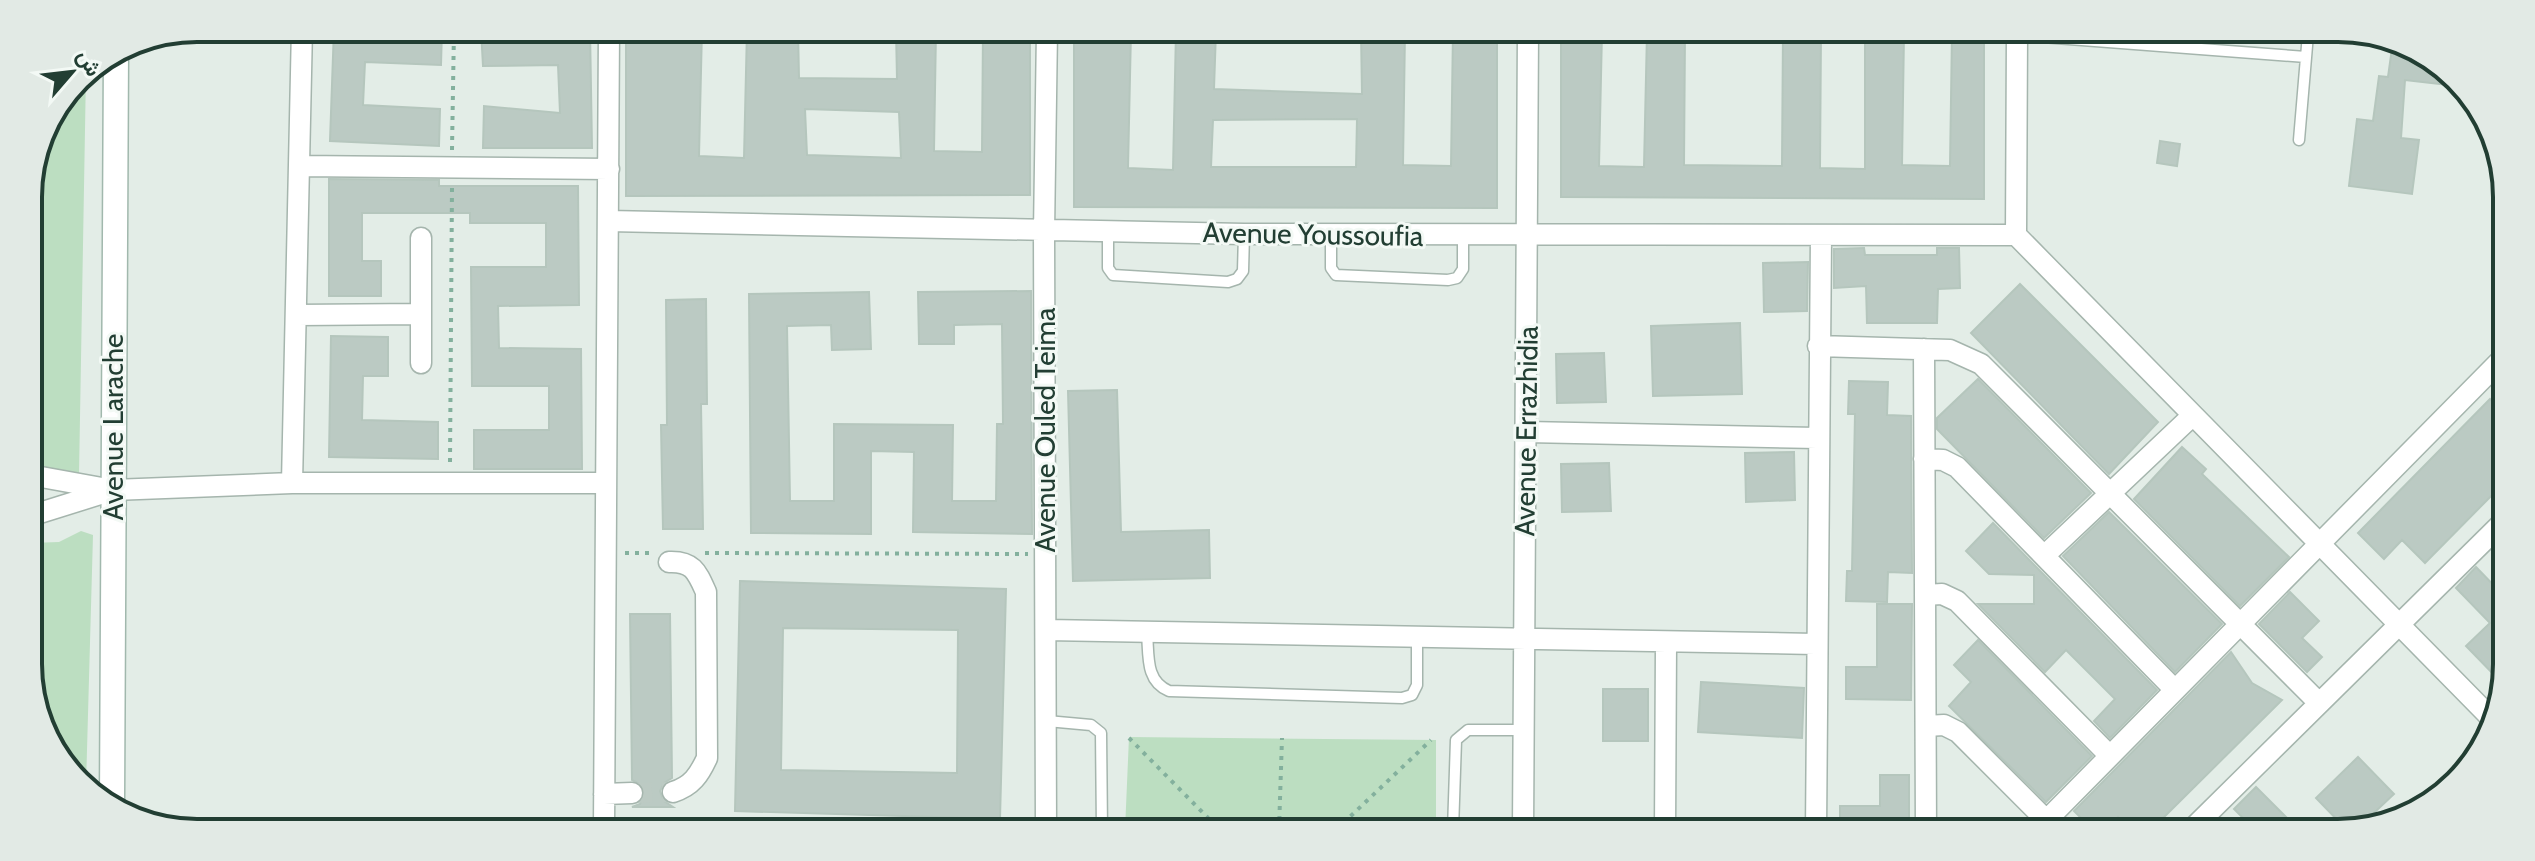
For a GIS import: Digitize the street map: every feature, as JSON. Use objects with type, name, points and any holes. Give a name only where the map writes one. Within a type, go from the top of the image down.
[{"type":"main road","name":"Avenue Larache","points":[[112,793],[116,65]]},
{"type":"street","points":[[292,483],[302,42]]},
{"type":"street","points":[[604,819],[609,42]]},
{"type":"street","name":"Avenue Ouled Teima","points":[[1046,819],[1044,232],[1047,42]]},
{"type":"street","name":"Avenue Errazhidia","points":[[1523,819],[1528,42]]},
{"type":"street","points":[[2017,42],[2016,235],[2485,712]]},
{"type":"street","points":[[300,166],[609,169]]},
{"type":"street","name":"Avenue Youssoufia","points":[[609,221],[1044,232],[1529,237],[2016,235]]},
{"type":"street","points":[[1816,819],[1815,644],[1821,236]]},
{"type":"street","points":[[421,238],[421,363]]},
{"type":"street","points":[[297,315],[421,314]]},
{"type":"street","points":[[1818,346],[1960,352],[1981,364],[2319,703]]},
{"type":"street","points":[[1924,349],[1926,819]]},
{"type":"street","points":[[2054,819],[2110,756],[2493,368]]},
{"type":"street","points":[[2044,556],[2192,416]]},
{"type":"street","points":[[1527,432],[1817,438]]},
{"type":"street","points":[[1924,459],[1943,460],[1957,467],[2175,690]]},
{"type":"street","points":[[42,477],[113,490],[292,483],[606,483]]},
{"type":"street","points":[[42,512],[113,490]]},
{"type":"street","points":[[2202,819],[2493,532]]},
{"type":"street","points":[[662,558],[686,562],[697,570],[706,592],[707,758],[698,776],[686,788],[673,792]]},
{"type":"street","points":[[1925,595],[1942,594],[1957,601],[2110,756]]},
{"type":"street","points":[[1047,630],[1666,644],[1815,644]]},
{"type":"street","points":[[1665,819],[1666,644]]},
{"type":"street","points":[[1926,726],[1944,725],[1958,732],[2038,819]]},
{"type":"street","points":[[604,794],[632,793]]},
{"type":"lane","points":[[2118,42],[2306,57]]},
{"type":"lane","points":[[2299,140],[2307,42]]},
{"type":"lane","points":[[1108,232],[1108,268],[1113,275],[1228,282],[1241,276],[1244,234]]},
{"type":"lane","points":[[1331,235],[1331,268],[1336,275],[1448,280],[1457,278],[1463,269],[1463,236]]},
{"type":"lane","points":[[1147,633],[1150,671],[1155,682],[1169,691],[1402,698],[1412,695],[1417,685],[1417,638]]},
{"type":"lane","points":[[1047,721],[1091,725],[1101,733],[1102,819]]},
{"type":"lane","points":[[1453,819],[1456,740],[1468,730],[1523,730]]},
{"type":"path","points":[[450,483],[454,42]]},
{"type":"path","points":[[608,553],[662,558]]},
{"type":"path","points":[[702,553],[1046,554]]},
{"type":"path","points":[[1129,738],[1209,819]]},
{"type":"path","points":[[1279,819],[1282,738]]},
{"type":"path","points":[[1348,819],[1431,740]]},
{"type":"green space","points":[[67,112],[85,112],[79,475],[42,466],[42,187],[47,157]]},
{"type":"green space","points":[[81,531],[93,535],[86,771],[68,750],[58,732],[43,684],[42,543],[59,542]]},
{"type":"green space","points":[[1129,737],[1436,740],[1436,819],[1125,819]]},
{"type":"building","points":[[334,42],[442,42],[441,65],[365,62],[363,105],[440,109],[439,146],[330,141]]},
{"type":"building","points":[[482,42],[590,42],[592,148],[483,148],[484,106],[560,113],[558,65],[483,66]]},
{"type":"building","points":[[626,42],[702,42],[699,156],[744,158],[747,42],[798,42],[799,78],[897,79],[896,42],[936,42],[934,151],[982,152],[983,42],[1030,42],[1030,195],[626,196]],"holes":[[[805,109],[899,112],[901,158],[807,155]]]},
{"type":"building","points":[[1074,42],[1131,42],[1128,168],[1173,170],[1176,42],[1216,42],[1214,89],[1362,94],[1361,42],[1405,42],[1403,165],[1451,166],[1453,42],[1497,42],[1497,208],[1074,207]],"holes":[[[1357,119],[1356,167],[1211,167],[1213,120]]]},
{"type":"building","points":[[1561,42],[1602,42],[1599,166],[1644,167],[1647,42],[1685,42],[1684,165],[1782,166],[1783,42],[1821,42],[1820,168],[1865,169],[1865,42],[1904,42],[1902,165],[1950,166],[1952,42],[1984,42],[1984,199],[1561,197]]},
{"type":"building","points":[[2392,52],[2424,68],[2443,84],[2405,80],[2401,138],[2419,140],[2412,194],[2349,186],[2357,119],[2373,121],[2379,76],[2388,77]]},
{"type":"building","points":[[2160,141],[2180,144],[2177,166],[2157,163]]},
{"type":"building","points":[[329,179],[439,180],[439,186],[578,186],[579,305],[498,306],[499,348],[581,349],[582,469],[474,469],[474,430],[549,430],[549,386],[472,386],[471,267],[546,267],[546,223],[470,223],[470,213],[362,213],[362,261],[381,261],[381,296],[329,296]]},
{"type":"building","points":[[1864,248],[1865,255],[1937,255],[1937,248],[1959,248],[1960,288],[1938,289],[1937,323],[1867,323],[1866,286],[1834,288],[1834,249]]},
{"type":"building","points":[[1808,262],[1807,311],[1764,312],[1763,263]]},
{"type":"building","points":[[2020,284],[2158,422],[2109,474],[1971,333]]},
{"type":"building","points":[[1031,291],[1032,534],[913,532],[914,452],[871,451],[871,534],[751,533],[749,294],[869,292],[871,349],[832,350],[831,325],[787,326],[790,501],[834,501],[834,424],[953,425],[952,501],[996,501],[997,424],[1003,424],[1002,324],[954,325],[954,344],[919,344],[918,292]]},
{"type":"building","points":[[706,299],[707,404],[701,404],[703,529],[663,529],[661,425],[667,425],[666,300]]},
{"type":"building","points":[[1740,323],[1742,394],[1653,396],[1651,326]]},
{"type":"building","points":[[331,336],[388,337],[388,376],[363,376],[362,420],[438,422],[438,459],[329,457]]},
{"type":"building","points":[[1604,353],[1606,402],[1557,403],[1556,354]]},
{"type":"building","points":[[1978,379],[2091,493],[2044,538],[1937,429],[1937,418]]},
{"type":"building","points":[[1849,381],[1888,382],[1887,415],[1911,416],[1912,573],[1888,572],[1887,602],[1846,601],[1847,571],[1852,571],[1855,414],[1848,414]]},
{"type":"building","points":[[1117,390],[1121,532],[1209,530],[1210,578],[1073,581],[1068,391]]},
{"type":"building","points":[[2490,399],[2493,402],[2493,494],[2425,563],[2402,540],[2384,559],[2358,533]]},
{"type":"building","points":[[2182,447],[2206,469],[2202,474],[2289,557],[2240,606],[2134,499]]},
{"type":"building","points":[[1794,452],[1795,500],[1746,502],[1745,453]]},
{"type":"building","points":[[1609,463],[1611,511],[1562,512],[1561,464]]},
{"type":"building","points":[[2109,512],[2222,624],[2175,672],[2063,556]]},
{"type":"building","points":[[1993,523],[2157,690],[2110,738],[2094,721],[2115,699],[2066,650],[2045,672],[1978,604],[2034,604],[2034,575],[1989,574],[1966,551]]},
{"type":"building","points":[[2476,567],[2493,585],[2493,673],[2466,646],[2490,623],[2456,588]]},
{"type":"building","points":[[740,581],[1006,589],[1000,819],[735,811]],"holes":[[[783,628],[958,630],[957,773],[781,770]]]},
{"type":"building","points":[[2290,592],[2319,621],[2302,638],[2322,657],[2307,672],[2259,624]]},
{"type":"building","points":[[1877,604],[1912,604],[1911,700],[1846,699],[1846,667],[1877,667]]},
{"type":"building","points":[[630,614],[670,614],[672,778],[664,783],[660,791],[664,801],[673,807],[632,807],[640,804],[645,793],[643,786],[632,780]]},
{"type":"building","points":[[1978,640],[2092,756],[2046,802],[1949,706],[1971,682],[1954,665]]},
{"type":"building","points":[[2231,652],[2252,683],[2282,700],[2162,819],[2082,819],[2074,811]]},
{"type":"building","points":[[1701,682],[1804,688],[1802,738],[1698,732]]},
{"type":"building","points":[[1603,689],[1648,689],[1648,741],[1603,741]]},
{"type":"building","points":[[2358,757],[2394,794],[2371,815],[2348,819],[2336,819],[2316,798]]},
{"type":"building","points":[[1880,775],[1909,775],[1909,819],[1840,819],[1840,806],[1880,806]]},
{"type":"building","points":[[2256,787],[2288,819],[2244,819],[2234,809]]},
{"type":"tunnel","points":[[632,793],[673,792]]}]
